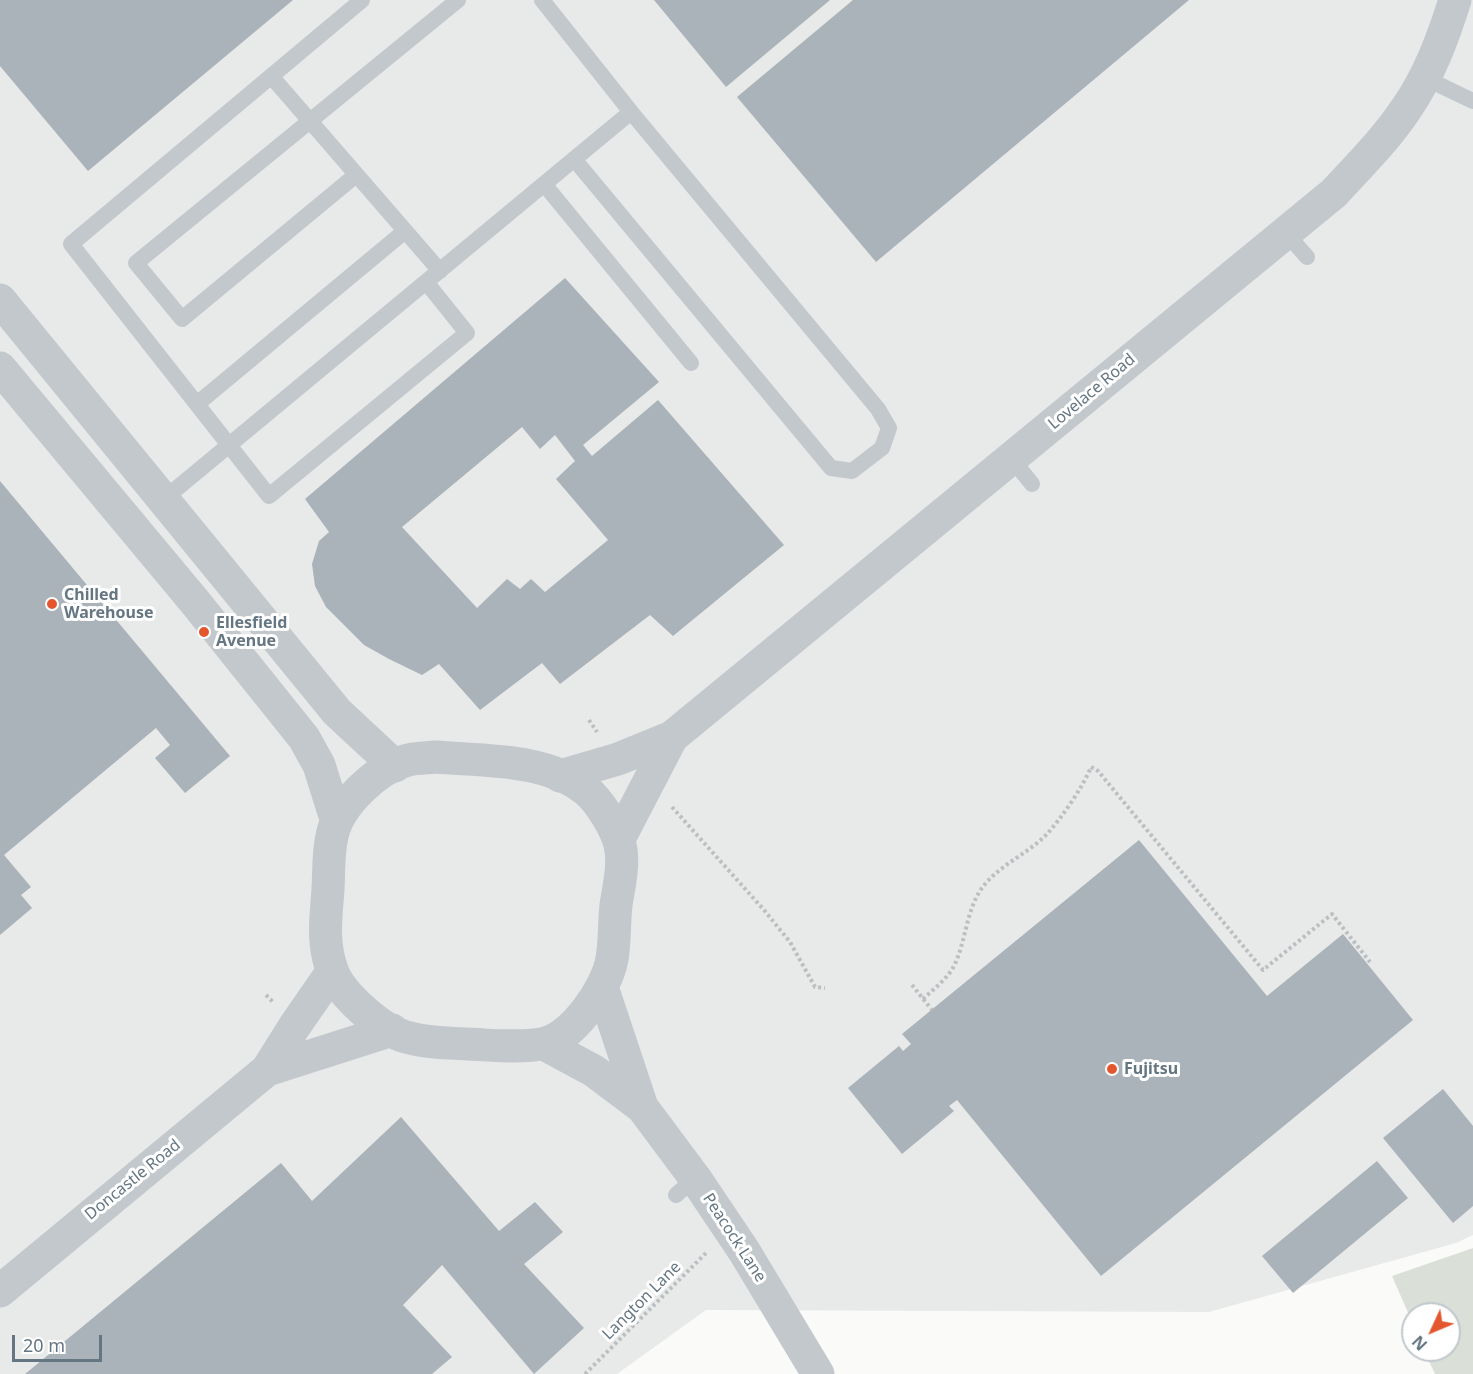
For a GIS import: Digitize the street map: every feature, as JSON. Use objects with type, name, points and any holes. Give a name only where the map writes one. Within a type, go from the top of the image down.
[{"type":"street","name":"Lovelace Road","points":[[561,776],[618,759],[672,737],[1022,471],[1286,233],[1334,193],[1406,110],[1425,78],[1455,0]]},
{"type":"street","points":[[0,300],[337,712],[395,766]]},
{"type":"street","points":[[0,368],[304,738],[319,765],[336,819]]},
{"type":"street","name":"Lovelace Road","points":[[619,839],[672,737]]},
{"type":"street","points":[[436,757],[507,763],[543,769],[561,776],[586,791],[604,813],[619,839],[621,861],[612,960],[602,987],[591,1005],[577,1022],[544,1044],[515,1046],[433,1042],[403,1037],[370,1017],[344,991],[332,972],[324,937],[331,837],[336,819],[345,806],[374,778],[407,760],[436,757]]},
{"type":"street","name":"Doncastle Road","points":[[0,1291],[267,1070],[332,972]]},
{"type":"street","name":"Peacock Lane","points":[[602,987],[642,1107],[686,1186],[744,1251],[818,1374]]},
{"type":"street","name":"Doncastle Road","points":[[267,1070],[392,1030]]},
{"type":"street","name":"Peacock Lane","points":[[544,1044],[594,1071],[642,1107]]},
{"type":"lane","points":[[362,0],[71,244],[269,496],[467,333],[426,282]]},
{"type":"lane","points":[[356,175],[182,320],[136,263],[458,0]]},
{"type":"lane","points":[[542,0],[631,112],[878,409],[889,428],[882,448],[852,471],[831,468],[574,159]]},
{"type":"lane","points":[[271,76],[440,271]]},
{"type":"lane","points":[[1425,78],[1473,101]]},
{"type":"lane","points":[[164,499],[631,112]]},
{"type":"lane","points":[[544,184],[691,363]]},
{"type":"lane","points":[[197,404],[405,231]]},
{"type":"lane","points":[[1286,233],[1307,257]]},
{"type":"path","points":[[589,720],[601,738]]},
{"type":"path","points":[[922,999],[953,968],[981,889],[998,871],[1045,835],[1085,782],[1091,767],[1098,771],[1263,970],[1332,914],[1370,962]]},
{"type":"path","points":[[667,802],[790,942],[814,987],[825,988]]},
{"type":"path","points":[[912,986],[932,1010]]},
{"type":"path","name":"Langton Lane","points":[[585,1374],[715,1245]]},
{"type":"shaded area","points":[[0,0],[1473,0],[1473,1235],[1456,1243],[1209,1312],[706,1310],[617,1374],[0,1374]]},
{"type":"shaded area","points":[[1473,1248],[1473,1374],[1435,1374],[1430,1362],[1461,1362],[1461,1302],[1403,1302],[1392,1276]]},
{"type":"building","points":[[0,0],[293,0],[88,171],[0,66]]},
{"type":"building","points":[[654,0],[830,0],[726,87]]},
{"type":"building","points":[[853,0],[1189,0],[876,262],[737,97]]},
{"type":"building","points":[[565,278],[659,382],[583,445],[592,456],[658,400],[784,545],[673,636],[650,615],[560,684],[542,663],[480,710],[439,664],[422,675],[389,659],[364,645],[326,607],[315,586],[312,564],[319,541],[329,532],[305,499]],"holes":[[[522,427],[540,449],[555,435],[575,461],[556,479],[608,540],[545,592],[531,579],[520,589],[507,579],[477,608],[402,527]]]},
{"type":"building","name":"Chilled Warehouse","points":[[0,481],[230,756],[185,793],[155,758],[170,745],[156,728],[4,855],[31,887],[21,895],[32,908],[0,935]]},
{"type":"building","name":"Fujitsu","points":[[1139,840],[1267,996],[1343,934],[1413,1020],[1101,1276],[957,1100],[949,1106],[954,1111],[902,1154],[848,1088],[899,1046],[903,1051],[911,1044],[902,1034]]},
{"type":"building","points":[[1443,1089],[1473,1126],[1473,1206],[1453,1223],[1383,1138]]},
{"type":"building","points":[[401,1117],[499,1231],[535,1202],[563,1232],[524,1264],[584,1328],[534,1374],[442,1265],[403,1305],[452,1357],[432,1374],[25,1374],[281,1163],[312,1201]]},
{"type":"building","points":[[1377,1161],[1408,1198],[1293,1293],[1262,1256]]},
{"type":"place","name":"Chilled Warehouse","points":[[52,604]]},
{"type":"place","name":"Ellesfield Avenue","points":[[204,632]]},
{"type":"place","name":"Fujitsu","points":[[1112,1069]]}]
